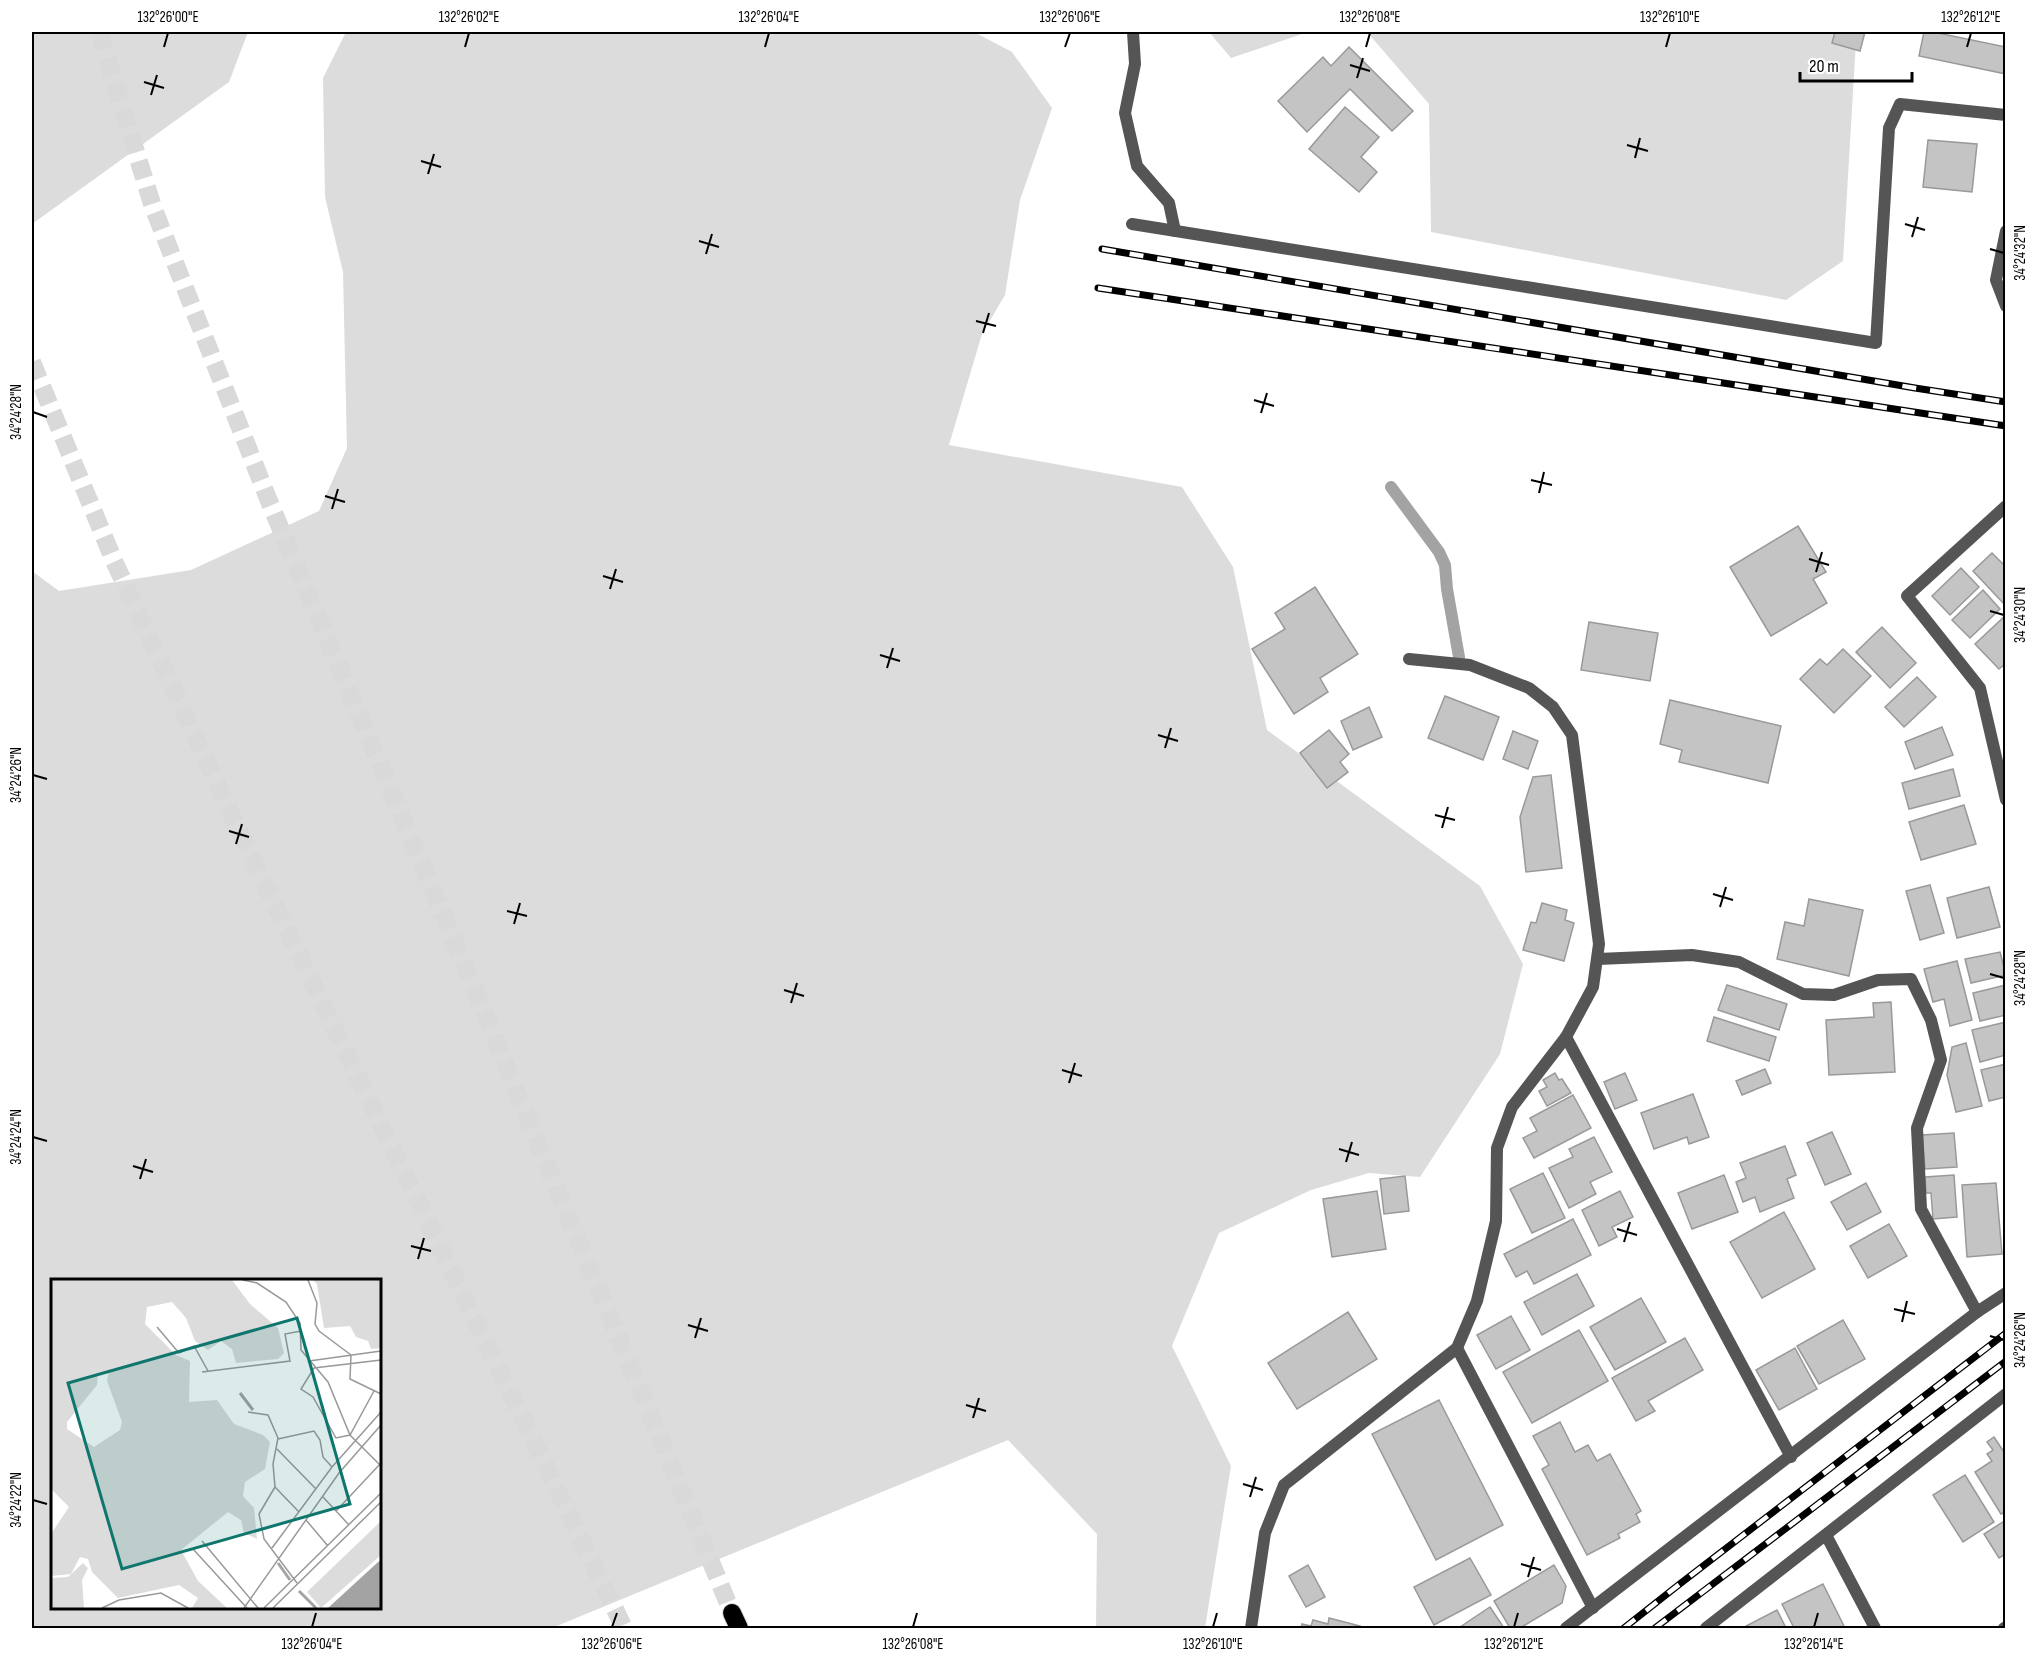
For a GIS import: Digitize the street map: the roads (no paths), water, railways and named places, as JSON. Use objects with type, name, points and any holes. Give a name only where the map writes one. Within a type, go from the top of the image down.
[{"type":"street","points":[[1133,32],[1135,64],[1125,113],[1137,166],[1169,202],[1175,231]]},
{"type":"street","points":[[1132,225],[1876,343],[1889,128],[1900,104],[2006,115]]},
{"type":"street","points":[[2006,231],[1996,280],[2006,306]]},
{"type":"street","points":[[2006,506],[1907,596],[1980,688],[2006,800]]},
{"type":"street","points":[[1251,1629],[1265,1533],[1284,1485],[1457,1348],[1477,1301],[1496,1221],[1497,1148],[1512,1107],[1566,1037],[1593,987],[1598,959],[1599,944],[1572,735],[1553,707],[1529,688],[1470,665],[1409,659]]},
{"type":"street","points":[[1598,959],[1692,955],[1738,962],[1803,994],[1834,995],[1878,980],[1911,979],[1930,1020],[1941,1060],[1917,1128],[1921,1209],[1977,1312]]},
{"type":"street","points":[[1566,1037],[1791,1456]]},
{"type":"street","points":[[1566,1629],[1977,1312],[2006,1293]]},
{"type":"street","points":[[1457,1348],[1593,1608]]},
{"type":"street","points":[[1706,1629],[2006,1394]]},
{"type":"street","points":[[1826,1534],[1875,1629]]},
{"type":"waterway","points":[[1391,487],[1439,552],[1445,565],[1459,657]]},
{"type":"tunnel","points":[[99,32],[153,207],[269,501],[477,995],[732,1613]]},
{"type":"tunnel","points":[[32,362],[114,561],[233,818],[624,1628]]},
{"type":"railway","points":[[1102,249],[2006,402]]},
{"type":"railway","points":[[1098,288],[2006,426]]},
{"type":"railway","points":[[1624,1628],[2006,1333]]},
{"type":"railway","points":[[1655,1628],[2006,1361]]}]
